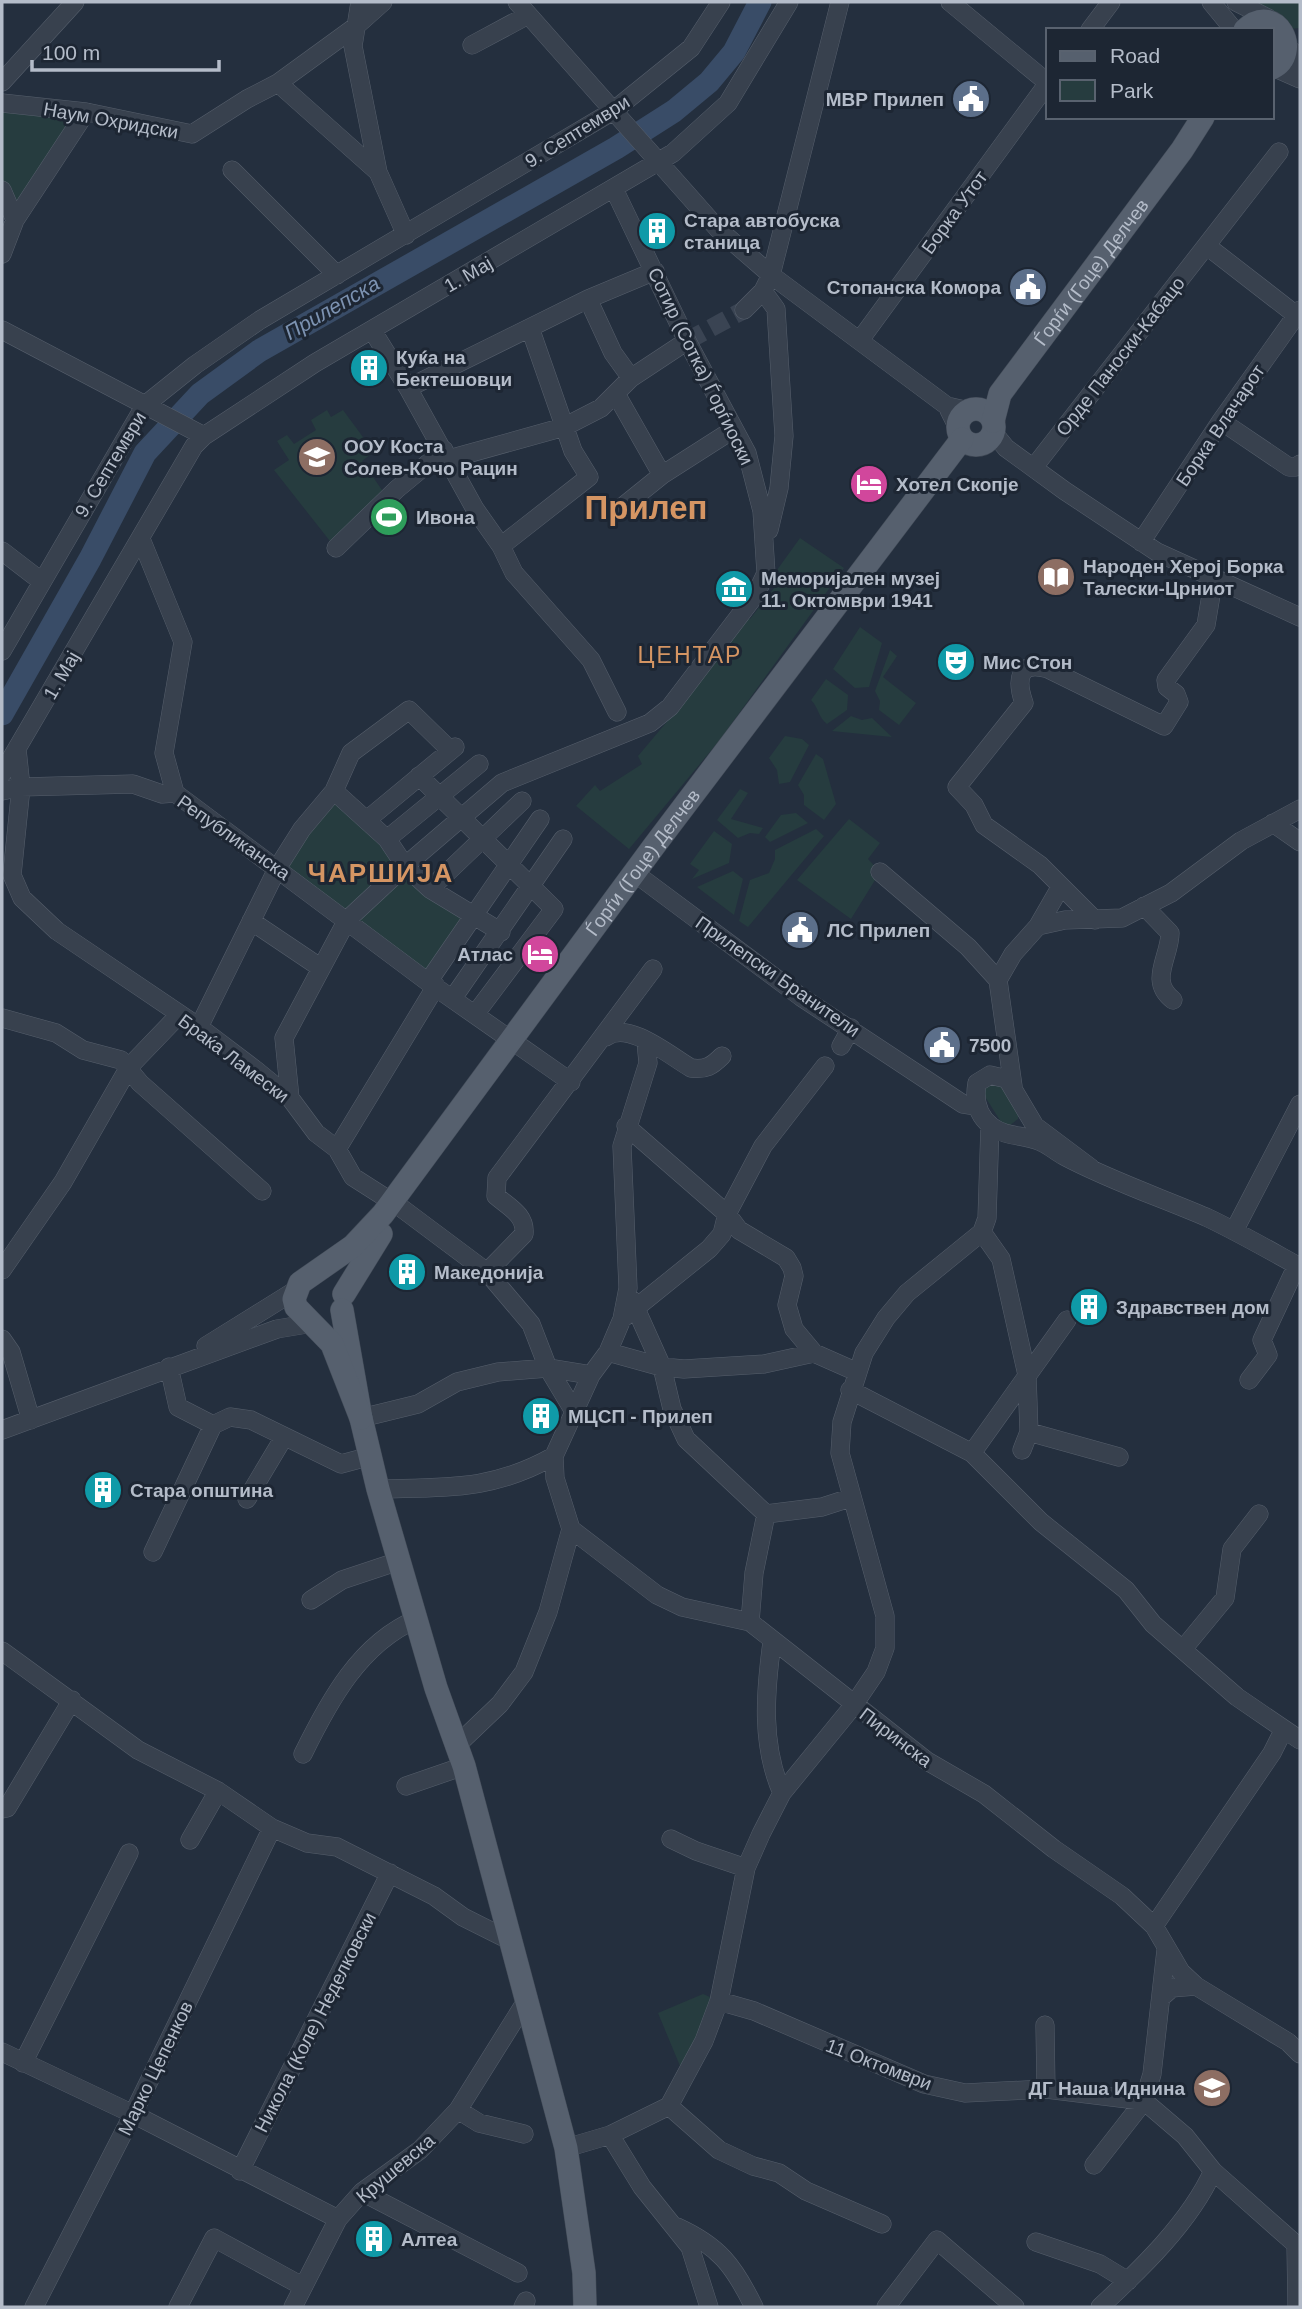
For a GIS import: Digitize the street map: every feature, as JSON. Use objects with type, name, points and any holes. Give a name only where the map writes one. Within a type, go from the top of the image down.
[{"type":"main road","points":[[1247,28],[1252,23],[1268,18],[1277,19],[1296,44],[1285,62],[1274,68]]},
{"type":"main road","name":"Ѓорѓи (Гоце) Делчев","points":[[343,1302],[364,1258],[395,1205],[979,430],[1000,394],[1182,150],[1202,119]]},
{"type":"main road","name":"Ѓорѓи (Гоце) Делчев","points":[[1182,150],[1194,142],[1211,119]]},
{"type":"main road","name":"Ѓорѓи (Гоце) Делчев","points":[[313,1275],[353,1246],[395,1205]]},
{"type":"main road","points":[[361,1418],[332,1344],[313,1323],[299,1314],[294,1299],[296,1290],[300,1283],[313,1275],[329,1276],[336,1280],[343,1302],[361,1418],[378,1489],[436,1688],[461,1755],[528,1998],[566,2148],[584,2273],[585,2307]]},
{"type":"main road","points":[[313,1323],[330,1322],[343,1302]]},
{"type":"street","points":[[2,82],[75,2]]},
{"type":"street","points":[[360,2],[353,46],[378,172],[406,235]]},
{"type":"street","name":"Наум Охридски","points":[[2,103],[86,112],[192,135],[278,83],[355,27],[383,2]]},
{"type":"street","name":"9. Септември","points":[[2,651],[145,405],[195,365],[260,320],[613,111],[691,48],[720,2]]},
{"type":"street","name":"1. Мај","points":[[2,774],[194,446],[204,436],[258,397],[659,163],[728,103],[789,2]]},
{"type":"street","points":[[744,310],[767,283],[840,2]]},
{"type":"street","name":"Борка Утот","points":[[950,2],[1046,81]]},
{"type":"street","points":[[1092,28],[1111,2]]},
{"type":"street","points":[[1211,2],[1232,28]]},
{"type":"street","points":[[1236,2],[1268,18]]},
{"type":"street","points":[[472,44],[523,6],[767,283],[860,340],[979,430],[1141,542],[1300,617]]},
{"type":"street","points":[[1274,68],[1300,79]]},
{"type":"street","points":[[278,83],[378,172]]},
{"type":"street","name":"Борка Утот","points":[[860,340],[1046,86]]},
{"type":"street","points":[[2,254],[15,220],[86,112]]},
{"type":"street","name":"Орде Паноски-Кабацо","points":[[1034,467],[1279,152]]},
{"type":"street","points":[[232,170],[337,275]]},
{"type":"street","name":"Сотир (Сотка) Ѓорѓиоски","points":[[462,818],[502,783],[650,723],[670,707],[756,594],[766,573],[760,498],[747,453],[687,341],[614,189]]},
{"type":"street","points":[[2,190],[15,220]]},
{"type":"street","points":[[1207,246],[1296,322]]},
{"type":"street","points":[[408,388],[588,299],[654,271]]},
{"type":"street","name":"Сотир (Сотка) Ѓорѓиоски","points":[[764,550],[779,488],[784,436],[776,309],[767,283]]},
{"type":"street","points":[[588,299],[613,354],[631,378]]},
{"type":"street","name":"Борка Влачарот","points":[[1141,542],[1221,421],[1296,322]]},
{"type":"street","points":[[501,545],[589,477],[564,427],[530,328]]},
{"type":"street","points":[[2,330],[204,436]]},
{"type":"street","points":[[372,330],[521,583],[591,660],[617,712]]},
{"type":"street","points":[[336,548],[397,489],[446,454],[564,427],[601,408],[631,378],[687,341]]},
{"type":"street","points":[[616,394],[662,475]]},
{"type":"street","points":[[1221,421],[1289,467],[1300,464]]},
{"type":"street","points":[[621,508],[662,475],[734,429]]},
{"type":"street","points":[[141,539],[183,642],[164,753],[175,793]]},
{"type":"street","points":[[2,551],[41,581]]},
{"type":"street","points":[[1095,920],[1040,865],[984,825],[974,806],[957,787],[1024,703],[1018,685],[1021,675],[1028,668],[1048,669],[1164,726],[1178,702],[1176,694],[1167,687],[1166,680],[1206,625],[1214,577]]},
{"type":"street","points":[[199,1027],[278,867],[302,828],[334,791],[351,753],[409,709],[452,749],[368,820]]},
{"type":"street","name":"Браќа Ламески","points":[[17,749],[21,787],[12,875],[22,898],[57,931],[199,1027],[290,1098],[316,1132],[337,1149],[353,1177],[486,1272],[531,1324],[548,1368],[575,1413]]},
{"type":"street","points":[[387,839],[479,764]]},
{"type":"street","points":[[419,776],[554,909],[476,1013]]},
{"type":"street","name":"Републиканска","points":[[2,791],[21,787],[133,784],[162,794],[175,793],[432,984],[570,1082]]},
{"type":"street","points":[[334,791],[387,839],[405,866],[430,889],[500,932]]},
{"type":"street","points":[[430,889],[522,801]]},
{"type":"street","points":[[1038,926],[1065,920],[1122,918],[1171,893],[1241,841],[1300,808]]},
{"type":"street","points":[[290,1098],[284,1038],[347,920],[462,818]]},
{"type":"street","points":[[337,1149],[473,917],[540,819]]},
{"type":"street","points":[[1273,823],[1300,842]]},
{"type":"street","points":[[453,998],[564,839]]},
{"type":"street","points":[[880,872],[968,947],[998,980],[1013,1086],[1026,1114],[1047,1137],[1091,1168]]},
{"type":"street","name":"Прилепски Бранители","points":[[641,878],[802,997],[922,1074],[963,1104],[976,1106]]},
{"type":"street","points":[[998,980],[1013,954],[1038,926],[1061,886]]},
{"type":"street","points":[[1144,906],[1170,933],[1161,967],[1161,982],[1165,994],[1173,1000]]},
{"type":"street","points":[[251,921],[321,968]]},
{"type":"street","points":[[486,1272],[524,1234],[525,1226],[522,1217],[496,1196],[496,1178],[606,1037],[653,969]]},
{"type":"street","points":[[2,1270],[63,1182],[129,1067],[179,1015]]},
{"type":"street","points":[[2,1018],[56,1033],[83,1050],[121,1060],[140,1083],[262,1191]]},
{"type":"street","points":[[841,1046],[851,1028]]},
{"type":"street","points":[[606,1037],[613,1031],[627,1031],[691,1068],[702,1070],[712,1066],[722,1056]]},
{"type":"street","points":[[1004,1035],[1002,1058],[984,1079],[976,1106],[990,1125],[1011,1136],[1026,1136],[1043,1143],[1091,1168],[1234,1231],[1298,1266],[1262,1340],[1268,1355],[1249,1380]]},
{"type":"street","points":[[646,1042],[648,1063],[626,1125],[622,1146],[629,1314],[662,1367],[672,1409],[686,1439],[766,1514]]},
{"type":"street","points":[[406,1786],[461,1755],[524,1672],[548,1612],[571,1529],[557,1488],[554,1456],[591,1375],[608,1352],[629,1314],[709,1249],[722,1234],[727,1214],[764,1146],[825,1066]]},
{"type":"street","name":"Прилепски Бранители","points":[[922,1074],[950,1085],[984,1079]]},
{"type":"street","points":[[984,1079],[1007,1079],[1013,1086]]},
{"type":"street","points":[[1234,1231],[1300,1104]]},
{"type":"street","points":[[986,1168],[1011,1136],[1025,1124],[1026,1114]]},
{"type":"street","points":[[626,1125],[727,1214],[739,1230],[786,1258],[794,1276],[787,1305],[794,1329],[814,1353],[857,1372]]},
{"type":"street","points":[[566,2148],[610,2135],[669,2106],[704,2042],[719,2001],[746,1868],[782,1793],[853,1706],[876,1672],[885,1648],[885,1616],[850,1499],[840,1453],[842,1422],[864,1353],[886,1318],[907,1293],[982,1232],[987,1218],[986,1168],[990,1125]]},
{"type":"street","points":[[982,1232],[1000,1259],[1027,1375],[1029,1432],[1022,1450]]},
{"type":"street","points":[[169,1367],[296,1290]]},
{"type":"street","points":[[972,1453],[1067,1320]]},
{"type":"street","points":[[2,1430],[277,1329],[313,1323]]},
{"type":"street","points":[[2,1339],[11,1352],[31,1420]]},
{"type":"street","points":[[608,1352],[662,1367],[714,1369],[764,1364],[814,1353]]},
{"type":"street","points":[[169,1367],[178,1407],[213,1425]]},
{"type":"street","points":[[361,1418],[418,1404],[457,1382],[498,1372],[548,1368],[591,1375]]},
{"type":"street","points":[[850,1390],[972,1453],[1041,1522],[1126,1590],[1153,1624],[1237,1698],[1300,1741]]},
{"type":"street","points":[[153,1552],[213,1425],[230,1417],[251,1420],[341,1464],[371,1456]]},
{"type":"street","points":[[1029,1432],[1119,1457]]},
{"type":"street","points":[[247,1499],[284,1437]]},
{"type":"street","points":[[378,1489],[464,1488],[528,1471],[554,1456]]},
{"type":"street","points":[[766,1514],[822,1507],[850,1499]]},
{"type":"street","points":[[750,1622],[754,1573],[766,1514]]},
{"type":"street","points":[[1183,1650],[1225,1598],[1232,1549],[1259,1514]]},
{"type":"street","name":"Пиринска","points":[[571,1529],[657,1595],[682,1607],[750,1622],[853,1706],[927,1761],[984,1794],[1054,1849],[1122,1896],[1154,1926],[1166,1950],[1164,1995],[1152,2074],[1144,2101]]},
{"type":"street","points":[[311,1600],[342,1580],[398,1561]]},
{"type":"street","points":[[303,1754],[323,1713],[352,1671],[393,1629],[416,1619]]},
{"type":"street","points":[[772,1642],[765,1688],[770,1765],[782,1793]]},
{"type":"street","points":[[2,1651],[138,1750],[218,1791],[272,1828],[307,1843],[337,1847],[434,1896],[494,1935],[513,1942]]},
{"type":"street","points":[[2,1809],[7,1808],[72,1700]]},
{"type":"street","points":[[1154,1926],[1272,1753],[1283,1731]]},
{"type":"street","points":[[190,1840],[218,1791]]},
{"type":"street","name":"Марко Цепенков","points":[[34,2307],[133,2114],[272,1828]]},
{"type":"street","points":[[671,1839],[696,1851],[746,1868]]},
{"type":"street","points":[[23,2063],[129,1853]]},
{"type":"street","name":"Никола (Коле) Неделковски","points":[[240,2171],[390,1873]]},
{"type":"street","points":[[1166,1950],[1181,1972],[1196,1986],[1294,2048],[1300,2027]]},
{"type":"street","points":[[1164,1995],[1172,1988],[1196,1986]]},
{"type":"street","name":"Крушевска","points":[[293,2307],[338,2219],[362,2192],[420,2150],[458,2110],[528,1998]]},
{"type":"street","name":"11 Октомври","points":[[719,2001],[754,2011],[924,2084],[965,2093],[1046,2089],[1144,2101]]},
{"type":"street","points":[[1045,2025],[1046,2089]]},
{"type":"street","points":[[2,2052],[133,2114],[338,2219]]},
{"type":"street","points":[[1094,2165],[1144,2101],[1185,2136],[1213,2171],[1298,2247],[1297,2307]]},
{"type":"street","points":[[669,2106],[719,2150],[753,2166],[779,2172],[806,2191],[882,2224]]},
{"type":"street","points":[[458,2110],[479,2123],[524,2134]]},
{"type":"street","points":[[610,2135],[642,2187],[690,2247],[709,2307]]},
{"type":"street","points":[[1100,2307],[1156,2252],[1207,2185],[1213,2171]]},
{"type":"street","points":[[362,2192],[518,2273]]},
{"type":"street","points":[[674,2226],[706,2240],[731,2264],[754,2307]]},
{"type":"street","points":[[178,2307],[214,2238],[302,2286]]},
{"type":"street","points":[[886,2307],[937,2240],[1015,2307]]},
{"type":"street","points":[[1037,2242],[1100,2264],[1128,2281]]},
{"type":"green space","points":[[1236,2],[1300,2],[1300,28],[1289,29]]},
{"type":"green space","points":[[2,103],[86,112],[15,220],[2,190]]},
{"type":"green space","name":"ООУ Коста Солев-Кочо Рацин","points":[[327,410],[331,417],[343,410],[374,452],[362,461],[384,493],[333,545],[274,470],[289,460],[277,441],[287,435],[294,444],[316,430],[311,420]]},
{"type":"green space","points":[[800,538],[844,568],[719,741],[629,849],[576,806],[595,785],[600,791],[642,764],[638,756],[676,711],[744,616],[750,619],[778,583],[772,577]]},
{"type":"green space","points":[[860,627],[882,643],[869,687],[855,688],[833,669]]},
{"type":"green space","points":[[890,650],[897,656],[883,677],[916,703],[899,725],[879,710],[880,701],[875,691]]},
{"type":"green space","points":[[826,679],[848,695],[847,710],[827,724],[811,700]]},
{"type":"green space","points":[[851,716],[862,720],[872,718],[892,737],[832,731]]},
{"type":"green space","points":[[785,736],[802,739],[809,745],[790,782],[779,784],[777,770],[769,758]]},
{"type":"green space","points":[[816,754],[823,759],[836,804],[824,820],[804,805],[804,795],[798,785]]},
{"type":"green space","points":[[740,789],[748,793],[731,819],[763,828],[759,834],[750,833],[738,838],[717,820]]},
{"type":"green space","points":[[334,791],[473,917],[428,982],[278,867]]},
{"type":"green space","points":[[796,813],[808,823],[770,842],[765,837],[781,815]]},
{"type":"green space","points":[[849,819],[880,843],[868,859],[880,872],[851,919],[797,880]]},
{"type":"green space","points":[[816,829],[824,836],[748,927],[739,921],[750,880],[769,873],[775,859],[775,850]]},
{"type":"green space","points":[[714,831],[732,844],[729,863],[692,879],[699,870],[690,864]]},
{"type":"green space","points":[[733,871],[743,879],[734,915],[697,887]]},
{"type":"green space","points":[[1000,1083],[1018,1115],[1018,1119],[1009,1126],[1001,1122],[984,1095],[986,1087]]},
{"type":"green space","points":[[703,1994],[719,2001],[685,2078],[658,2013]]},
{"type":"waterway","name":"Прилепска","points":[[2,714],[90,559],[145,453],[200,394],[259,351],[616,148],[674,111],[709,82],[734,52],[760,2]]},
{"type":"tunnel","points":[[687,341],[744,310]]},
{"type":"place","name":"МВР Прилеп","points":[[971,99]]},
{"type":"place","name":"Стара автобуска станица","points":[[657,231]]},
{"type":"place","name":"Стопанска Комора","points":[[1028,287]]},
{"type":"place","name":"Куќа на Бектешовци","points":[[369,368]]},
{"type":"place","name":"ООУ Коста Солев-Кочо Рацин","points":[[317,457]]},
{"type":"place","name":"Хотел Скопје","points":[[869,484]]},
{"type":"place","name":"Ивона","points":[[389,517]]},
{"type":"place","name":"Народен Херој Борка Талески-Црниот","points":[[1056,577]]},
{"type":"place","name":"Меморијален музеј 11. Октомври 1941","points":[[734,589]]},
{"type":"place","name":"Мис Стон","points":[[956,662]]},
{"type":"place","name":"ЛС Прилеп","points":[[800,930]]},
{"type":"place","name":"Атлас","points":[[540,954]]},
{"type":"place","name":"7500","points":[[942,1045]]},
{"type":"place","name":"Македонија","points":[[407,1272]]},
{"type":"place","name":"Здравствен дом","points":[[1089,1307]]},
{"type":"place","name":"МЦСП - Прилеп","points":[[541,1416]]},
{"type":"place","name":"Стара општина","points":[[103,1490]]},
{"type":"place","name":"ДГ Наша Иднина","points":[[1212,2088]]},
{"type":"place","name":"Алтеа","points":[[374,2239]]},
{"type":"district","name":"Прилеп","points":[[646,507]]},
{"type":"district","name":"ЦЕНТАР","points":[[690,655]]},
{"type":"district","name":"ЧАРШИЈА","points":[[381,873]]}]
